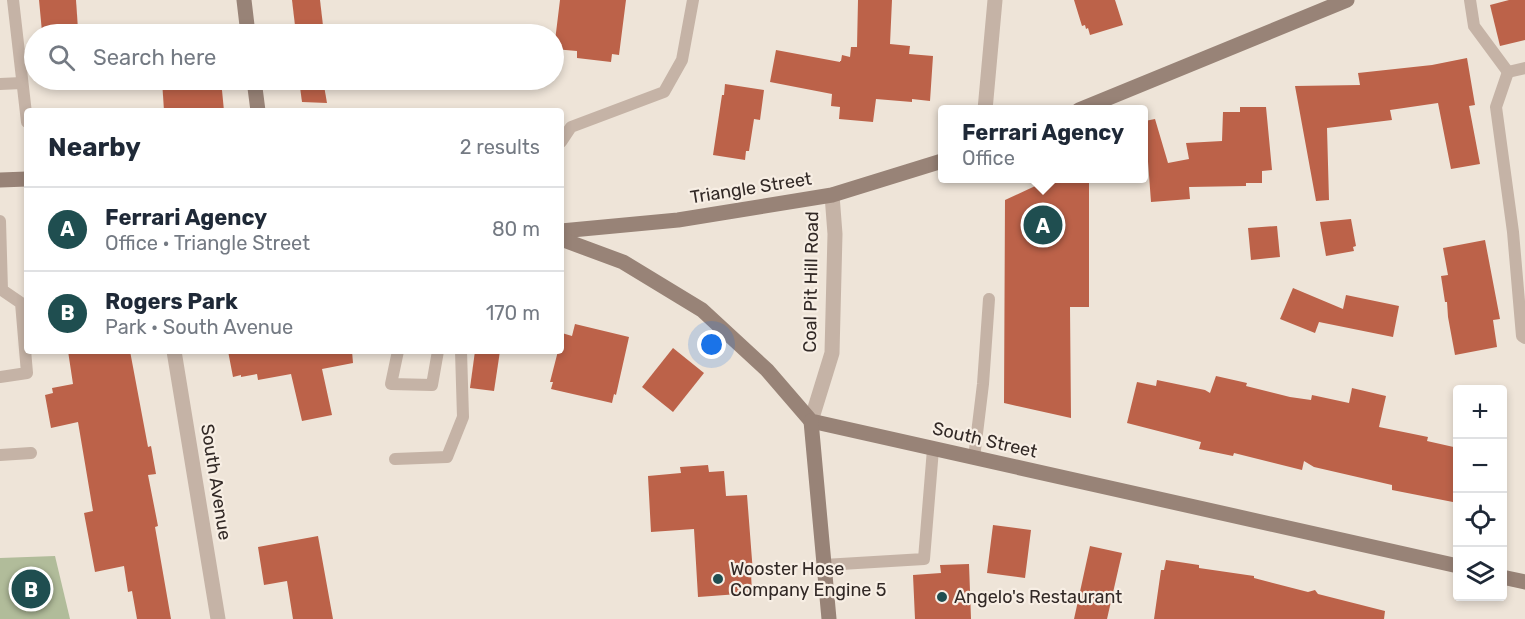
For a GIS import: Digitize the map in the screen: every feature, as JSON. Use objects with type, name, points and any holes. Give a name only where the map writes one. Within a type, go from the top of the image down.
[{"type":"main road","points":[[244,0],[247,24]]},
{"type":"main road","points":[[1091,105],[1347,0]]},
{"type":"main road","points":[[255,90],[258,108]]},
{"type":"main road","name":"Triangle Street","points":[[564,231],[678,220],[832,195],[938,162]]},
{"type":"main road","points":[[0,180],[24,179]]},
{"type":"main road","points":[[564,240],[623,262],[702,310],[766,370],[811,421]]},
{"type":"main road","name":"South Street","points":[[811,421],[1453,565]]},
{"type":"main road","name":"Coal Pit Hill Road","points":[[811,421],[829,619]]},
{"type":"main road","points":[[1507,578],[1525,582]]},
{"type":"street","points":[[985,105],[995,0]]},
{"type":"street","name":"Coal Pit Hill Road","points":[[811,421],[832,352],[835,234],[832,195]]},
{"type":"street","name":"South Avenue","points":[[174,354],[218,619]]},
{"type":"lane","points":[[13,0],[25,108]]},
{"type":"lane","points":[[564,138],[571,127],[664,92],[682,60],[693,0]]},
{"type":"lane","points":[[1470,0],[1474,26],[1508,72]]},
{"type":"lane","points":[[1508,72],[1525,68]]},
{"type":"lane","points":[[1508,72],[1496,107],[1514,232],[1522,336],[1525,338]]},
{"type":"lane","points":[[0,84],[22,83]]},
{"type":"lane","points":[[0,221],[2,290],[21,303],[24,338]]},
{"type":"lane","points":[[974,458],[983,384],[989,299]]},
{"type":"lane","points":[[0,377],[27,373],[25,354]]},
{"type":"lane","points":[[397,354],[391,384],[432,385],[437,354]]},
{"type":"lane","points":[[395,459],[447,457],[463,417],[461,354]]},
{"type":"lane","points":[[824,565],[924,559],[933,449]]},
{"type":"lane","points":[[0,455],[31,453]]},
{"type":"green space","points":[[55,556],[70,619],[0,619],[0,558]]},
{"type":"building","points":[[39,0],[76,0],[78,24],[41,24]]},
{"type":"building","points":[[292,0],[320,0],[323,24],[295,24]]},
{"type":"building","points":[[560,0],[626,0],[619,55],[612,54],[611,62],[577,58],[577,51],[564,50],[564,24],[557,24]]},
{"type":"building","points":[[858,0],[892,0],[890,44],[910,46],[909,54],[933,56],[930,101],[876,99],[873,122],[839,119],[840,107],[831,106],[832,94],[770,82],[776,50],[840,62],[842,55],[850,57],[851,47],[857,47]]},
{"type":"building","points":[[1074,0],[1115,0],[1123,25],[1090,35],[1088,28],[1086,29],[1085,25],[1082,26]]},
{"type":"building","points":[[1509,0],[1525,0],[1525,40],[1500,46],[1490,5]]},
{"type":"building","points":[[1467,58],[1475,105],[1469,106],[1480,164],[1451,169],[1438,103],[1390,110],[1392,120],[1327,128],[1329,200],[1316,201],[1295,86],[1360,85],[1358,73],[1432,65]]},
{"type":"building","points":[[725,84],[764,90],[760,120],[754,119],[749,151],[746,151],[745,160],[713,155]]},
{"type":"building","points":[[163,90],[222,90],[224,108],[164,108]]},
{"type":"building","points":[[300,90],[325,90],[327,103],[302,102]]},
{"type":"building","points":[[1240,107],[1266,107],[1272,170],[1262,171],[1262,183],[1246,183],[1246,186],[1189,187],[1190,199],[1151,202],[1148,120],[1155,119],[1168,163],[1189,159],[1186,143],[1222,141],[1223,112],[1240,112]]},
{"type":"building","points":[[1042,183],[1089,183],[1089,307],[1070,307],[1071,418],[1004,403],[1005,200]]},
{"type":"building","points":[[1351,219],[1356,246],[1353,247],[1354,251],[1326,256],[1320,222]]},
{"type":"building","points":[[1277,226],[1280,257],[1251,260],[1248,228]]},
{"type":"building","points":[[1485,240],[1500,319],[1493,320],[1497,347],[1455,355],[1441,276],[1448,275],[1443,248]]},
{"type":"building","points":[[1293,288],[1343,309],[1346,295],[1399,306],[1393,337],[1319,322],[1315,333],[1280,319]]},
{"type":"building","points":[[575,324],[629,337],[616,395],[614,394],[612,403],[551,389],[553,382],[550,382],[557,354],[564,354],[564,334],[572,336]]},
{"type":"building","points":[[673,348],[704,373],[673,412],[642,387]]},
{"type":"building","points":[[68,354],[131,354],[148,447],[151,446],[156,474],[148,475],[158,526],[155,527],[171,619],[137,619],[132,591],[128,592],[124,566],[95,572],[84,513],[93,511],[78,422],[51,428],[45,395],[53,393],[52,388],[73,384]]},
{"type":"building","points":[[229,354],[352,354],[353,363],[322,369],[332,415],[302,421],[291,374],[258,380],[257,374],[233,377]]},
{"type":"building","points":[[475,354],[500,354],[494,391],[470,388]]},
{"type":"building","points":[[1216,376],[1247,383],[1246,386],[1311,400],[1312,395],[1349,403],[1352,388],[1386,396],[1379,427],[1428,437],[1427,441],[1453,447],[1453,502],[1392,490],[1392,485],[1314,467],[1304,461],[1302,470],[1234,453],[1233,456],[1199,449],[1201,442],[1127,423],[1137,382],[1156,386],[1157,380],[1210,393]]},
{"type":"building","points":[[708,465],[709,472],[724,471],[726,496],[747,495],[753,573],[751,573],[752,593],[698,597],[694,529],[651,532],[648,476],[681,473],[680,467]]},
{"type":"building","points":[[993,525],[1031,530],[1025,578],[987,573]]},
{"type":"building","points":[[318,536],[333,619],[293,619],[287,581],[264,585],[258,547]]},
{"type":"building","points":[[1090,546],[1122,553],[1107,619],[1074,619]]},
{"type":"building","points":[[1166,560],[1199,565],[1199,568],[1254,576],[1254,578],[1308,592],[1315,590],[1318,594],[1385,611],[1384,619],[1154,619],[1161,570],[1164,570]]},
{"type":"building","name":"Angelo's Restaurant","points":[[969,564],[971,619],[915,619],[913,575],[941,573],[940,565]]},
{"type":"place","name":"Ferrari Agency","points":[[1043,225]]},
{"type":"place","name":"Wooster Hose Company Engine 5","points":[[718,579]]},
{"type":"place","name":"Rogers Park","points":[[31,589]]},
{"type":"place","name":"Angelo's Restaurant","points":[[942,597]]}]
